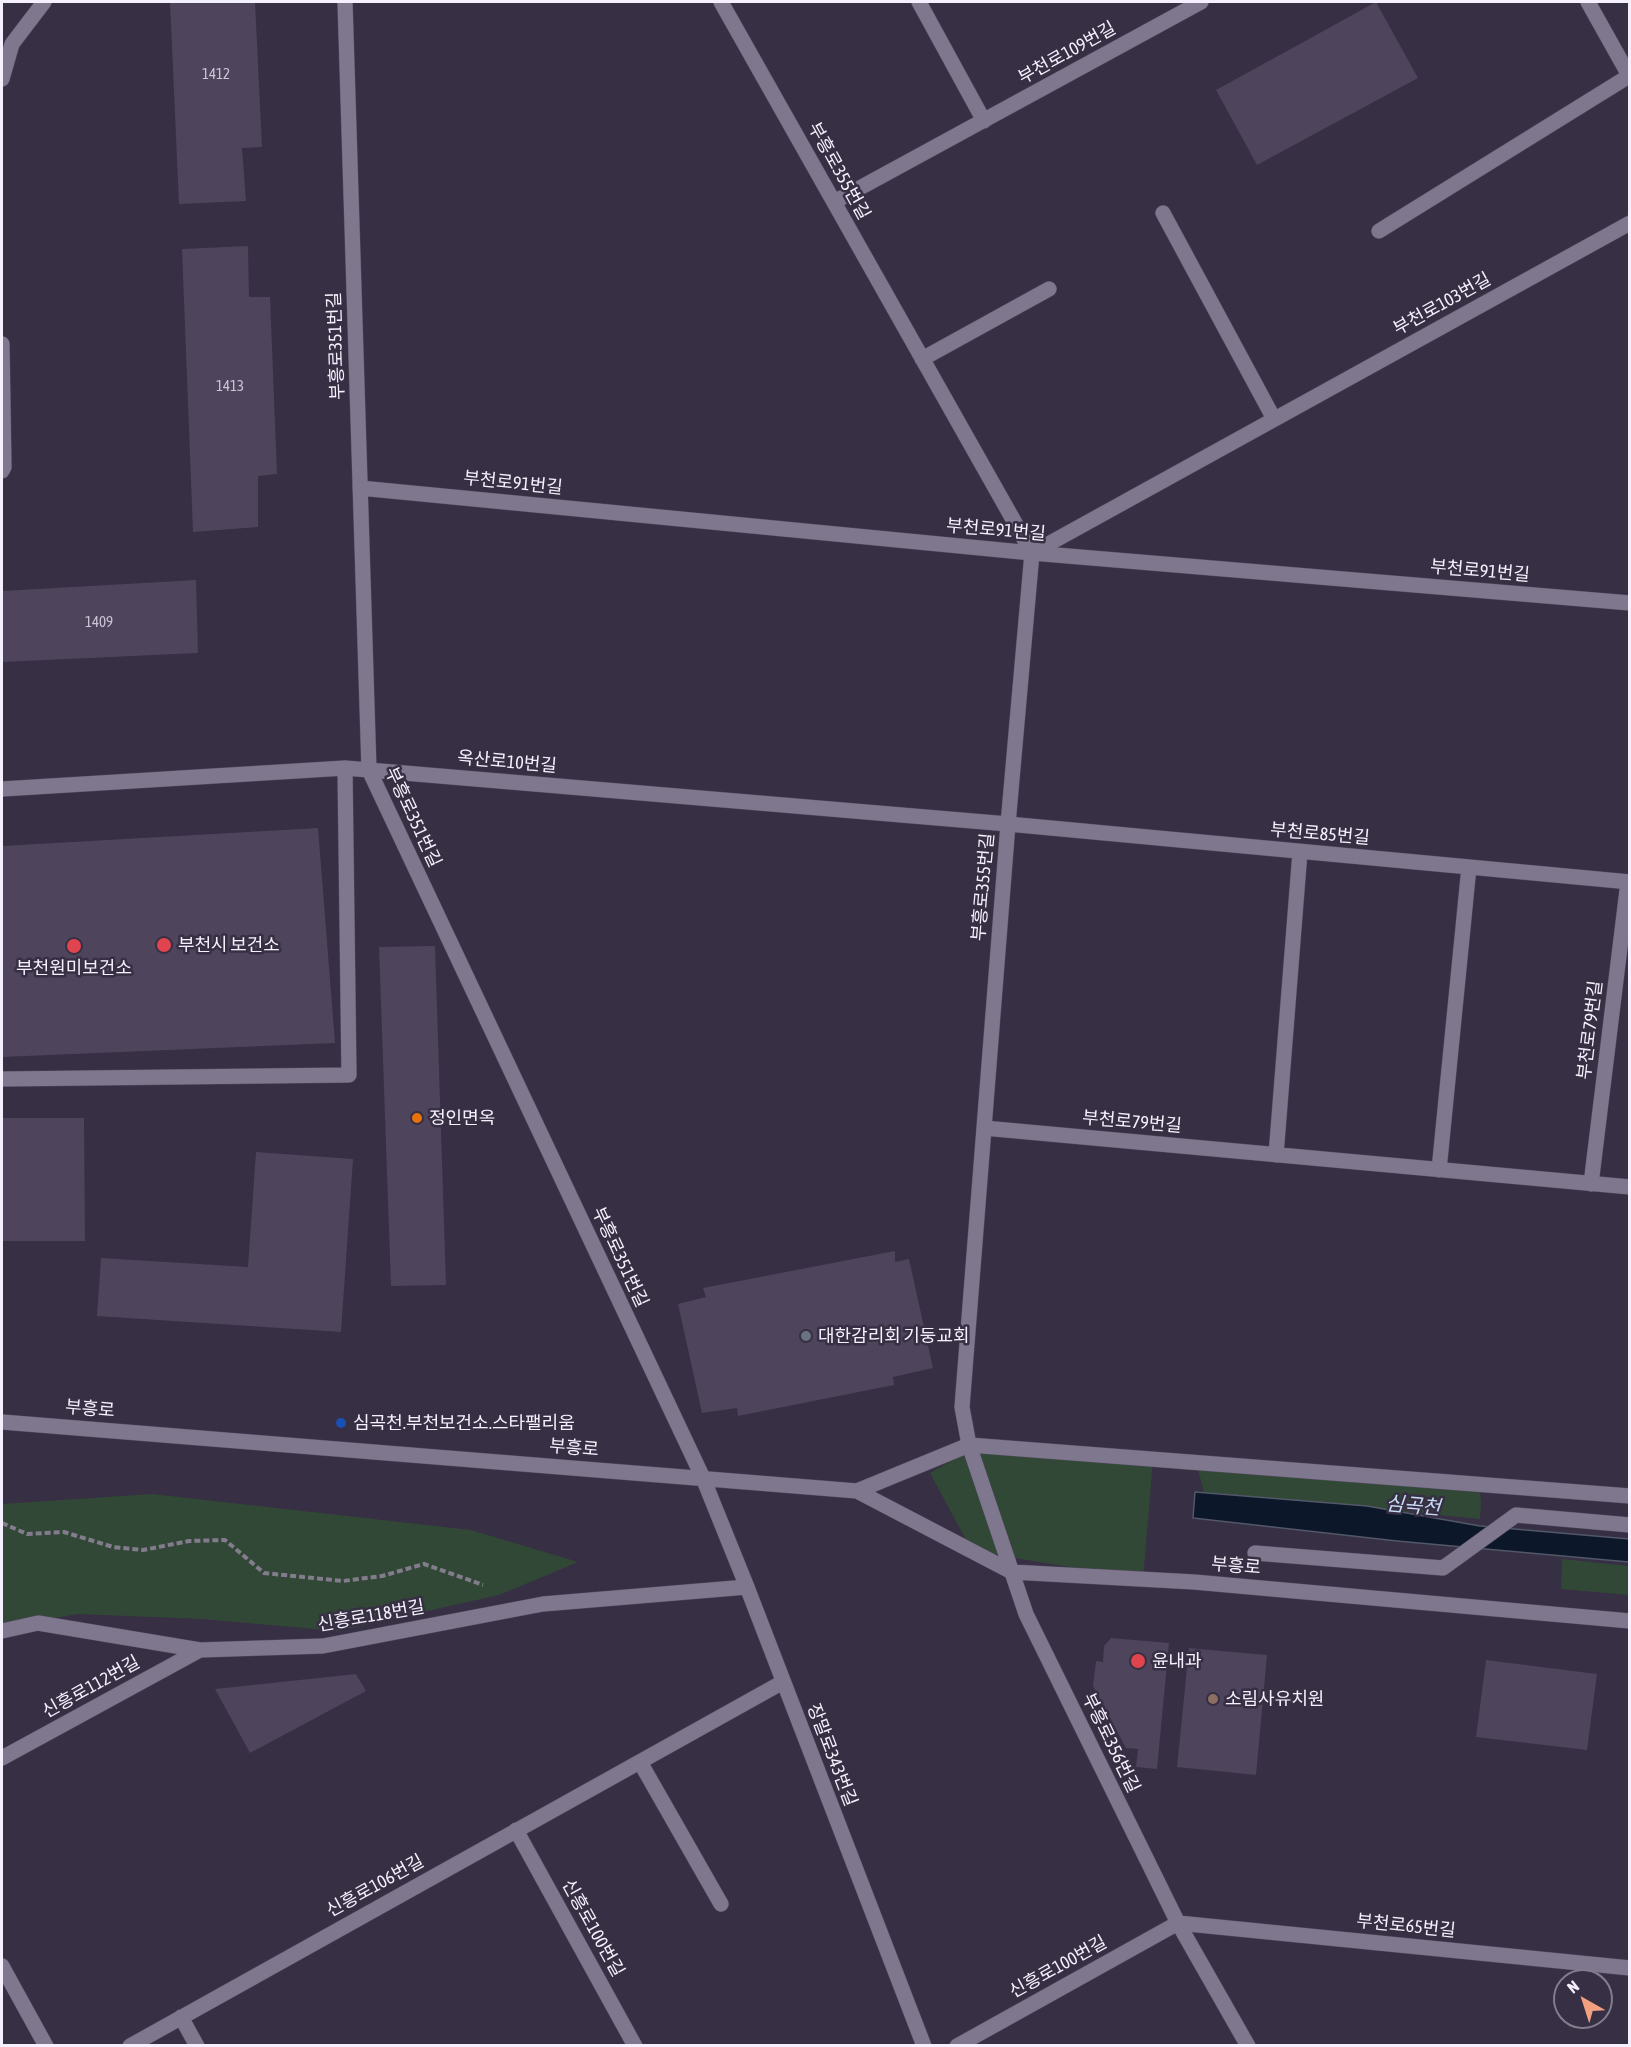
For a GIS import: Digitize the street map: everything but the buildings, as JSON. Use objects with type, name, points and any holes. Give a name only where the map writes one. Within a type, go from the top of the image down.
[{"type":"street","points":[[2,79],[12,44],[44,2]]},
{"type":"street","name":"부흥로351번길","points":[[345,2],[369,770],[703,1478]]},
{"type":"street","name":"부흥로355번길","points":[[721,2],[1032,553],[962,1407],[969,1445]]},
{"type":"street","points":[[919,2],[984,121]]},
{"type":"street","name":"부천로109번길","points":[[834,202],[1201,2]]},
{"type":"street","points":[[1379,231],[1629,76],[1588,2]]},
{"type":"street","points":[[1163,213],[1274,419]]},
{"type":"street","name":"부천로103번길","points":[[1032,553],[1629,223]]},
{"type":"street","points":[[922,359],[1049,290]]},
{"type":"street","points":[[2,344],[4,467],[2,471]]},
{"type":"street","name":"부천로91번길","points":[[360,488],[1032,553],[1629,603]]},
{"type":"street","points":[[2,1079],[349,1075],[345,768]]},
{"type":"street","name":"옥산로10번길","points":[[2,789],[345,768],[1008,824]]},
{"type":"street","name":"부천로85번길","points":[[1008,824],[1629,882]]},
{"type":"street","points":[[1276,1155],[1300,852]]},
{"type":"street","points":[[1439,1170],[1470,867]]},
{"type":"street","name":"부천로79번길","points":[[1591,1184],[1629,882]]},
{"type":"street","name":"부천로79번길","points":[[984,1128],[1629,1187]]},
{"type":"street","name":"부흥로","points":[[2,1422],[856,1491],[1012,1572],[1194,1582],[1629,1621]]},
{"type":"street","name":"부흥로","points":[[856,1491],[969,1445],[1629,1496]]},
{"type":"street","name":"부흥로356번길","points":[[969,1445],[1026,1614],[1178,1923],[1248,2046]]},
{"type":"street","name":"장말로343번길","points":[[703,1478],[924,2046]]},
{"type":"street","points":[[1255,1553],[1443,1568],[1516,1515],[1629,1525]]},
{"type":"street","points":[[1570,1520],[1629,1515]]},
{"type":"street","name":"신흥로118번길","points":[[2,1631],[38,1623],[200,1650],[323,1646],[543,1604],[747,1587]]},
{"type":"street","name":"신흥로112번길","points":[[2,1758],[200,1650]]},
{"type":"street","name":"신흥로106번길","points":[[130,2046],[783,1682]]},
{"type":"street","points":[[640,1762],[721,1904]]},
{"type":"street","name":"신흥로100번길","points":[[516,1830],[635,2046]]},
{"type":"street","name":"부천로65번길","points":[[1178,1923],[1629,1968]]},
{"type":"street","name":"신흥로100번길","points":[[957,2046],[1178,1923]]},
{"type":"street","points":[[2,1966],[46,2046]]},
{"type":"street","points":[[182,2017],[197,2046]]},
{"type":"path","points":[[2,1523],[27,1534],[64,1532],[113,1547],[143,1550],[189,1541],[225,1540],[264,1573],[343,1581],[382,1576],[424,1564],[477,1582],[499,1595],[510,1610]]},
{"type":"green space","points":[[996,1451],[1153,1460],[1143,1579],[972,1551],[930,1473],[962,1455]]},
{"type":"green space","points":[[1197,1466],[1478,1477],[1481,1502],[1480,1519],[1204,1492]]},
{"type":"green space","points":[[152,1494],[471,1530],[578,1562],[499,1595],[338,1631],[202,1619],[78,1614],[2,1627],[2,1504]]},
{"type":"green space","points":[[1562,1559],[1629,1566],[1629,1595],[1561,1589]]},
{"type":"water","points":[[1195,1492],[1367,1506],[1480,1526],[1629,1539],[1629,1562],[1397,1541],[1193,1518]]},
{"type":"place","name":"부천시 보건소","points":[[164,945]]},
{"type":"place","name":"부천원미보건소","points":[[74,946]]},
{"type":"place","name":"정인면옥","points":[[417,1118]]},
{"type":"place","name":"대한감리회 기둥교회","points":[[806,1336]]},
{"type":"place","name":"심곡천.부천보건소.스타팰리움","points":[[341,1423]]},
{"type":"place","name":"윤내과","points":[[1138,1661]]},
{"type":"place","name":"소림사유치원","points":[[1213,1699]]},
{"type":"water label","name":"심곡천","points":[[1413,1506]]}]
